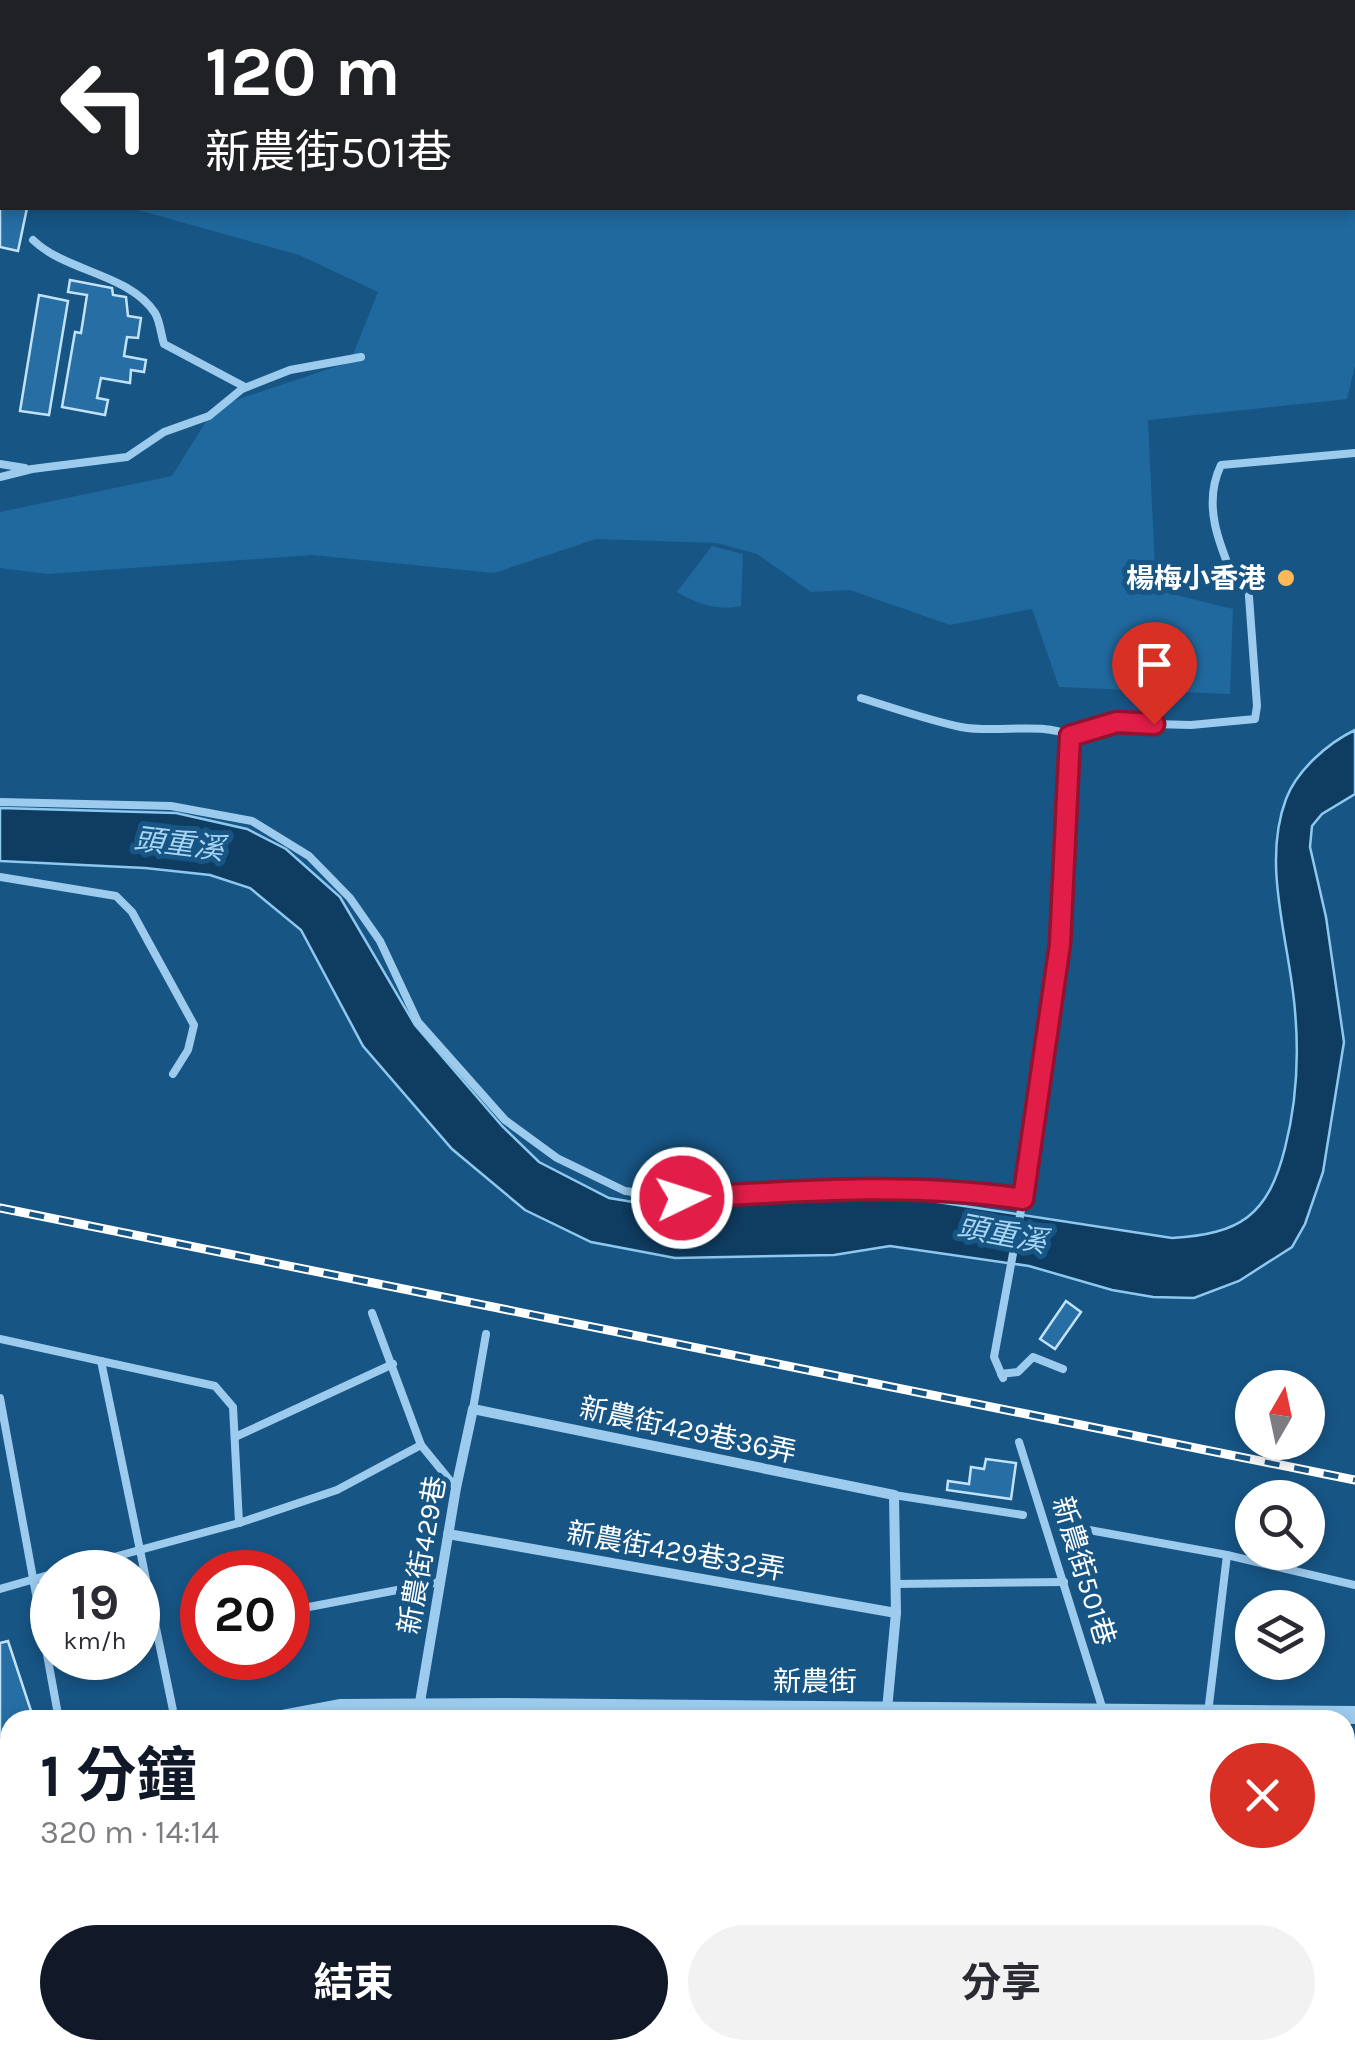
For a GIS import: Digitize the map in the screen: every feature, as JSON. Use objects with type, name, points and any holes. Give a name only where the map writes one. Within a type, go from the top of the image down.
[{"type":"street","name":"新農街429巷","points":[[418,1710],[472,1409]]},
{"type":"street","name":"新農街429巷36弄","points":[[472,1409],[894,1495]]},
{"type":"street","points":[[886,1710],[896,1613],[894,1495]]},
{"type":"street","name":"新農街429巷32弄","points":[[448,1534],[896,1613]]},
{"type":"street","name":"新農街","points":[[329,1710],[366,1710]]},
{"type":"lane","points":[[33,240],[48,255],[125,287],[155,314],[164,344],[245,388]]},
{"type":"lane","points":[[0,477],[127,457],[164,432],[209,416],[245,388],[290,370],[361,357]]},
{"type":"lane","points":[[861,698],[959,727],[997,732],[1054,728],[1070,736],[1117,722],[1191,725],[1254,719],[1257,706],[1248,583],[1235,582],[1221,548],[1212,506],[1213,482],[1221,465],[1355,453]]},
{"type":"lane","points":[[0,464],[32,469]]},
{"type":"lane","points":[[1064,1369],[1033,1357],[1018,1372],[1002,1376],[994,1357],[1023,1199],[1060,944],[1070,736]]},
{"type":"lane","points":[[0,802],[172,806],[252,821],[309,856],[350,898],[380,941],[418,1022],[505,1120],[557,1158],[625,1191],[682,1198],[829,1188],[958,1190],[1023,1199]]},
{"type":"lane","points":[[0,877],[116,896],[132,912],[194,1026],[188,1050],[174,1074]]},
{"type":"lane","points":[[372,1312],[421,1445],[456,1488]]},
{"type":"lane","points":[[472,1409],[486,1334]]},
{"type":"lane","points":[[0,1338],[215,1386],[233,1407],[239,1523]]},
{"type":"lane","points":[[100,1360],[140,1550],[239,1523],[336,1490],[421,1445]]},
{"type":"lane","points":[[234,1437],[393,1364]]},
{"type":"lane","points":[[0,1398],[30,1553]]},
{"type":"lane","name":"新農街501巷","points":[[1019,1442],[1103,1710]]},
{"type":"lane","points":[[894,1495],[1023,1514]]},
{"type":"lane","points":[[1089,1530],[1227,1555],[1355,1585]]},
{"type":"lane","points":[[1208,1710],[1227,1555]]},
{"type":"lane","points":[[0,1589],[30,1580]]},
{"type":"lane","points":[[310,1607],[439,1582]]},
{"type":"lane","points":[[895,1584],[1064,1582]]},
{"type":"lane","points":[[160,1647],[173,1710]]},
{"type":"lane","points":[[52,1680],[57,1710]]},
{"type":"shaded area","points":[[138,210],[1355,210],[1355,366],[1347,399],[1148,420],[1156,590],[1233,609],[1230,694],[1059,687],[1032,609],[950,625],[850,590],[811,592],[757,554],[717,543],[596,539],[494,573],[312,555],[48,574],[0,568],[0,512],[172,476],[215,407],[350,362],[378,292],[299,255]]},
{"type":"shaded area","points":[[712,546],[743,554],[741,606],[708,605],[677,592]]},
{"type":"water","name":"頭重溪","points":[[1355,730],[1355,794],[1322,814],[1312,826],[1310,847],[1326,917],[1344,1042],[1323,1172],[1305,1224],[1292,1247],[1239,1281],[1194,1298],[1112,1290],[1029,1266],[890,1246],[834,1255],[675,1258],[591,1242],[525,1210],[452,1149],[363,1046],[301,930],[250,888],[210,875],[0,861],[0,808],[176,813],[247,829],[286,849],[340,897],[415,1025],[502,1126],[539,1162],[609,1198],[675,1209],[806,1198],[918,1199],[1172,1238],[1196,1236],[1233,1226],[1248,1217],[1270,1190],[1278,1171],[1292,1115],[1297,1045],[1279,904],[1279,824],[1291,788],[1306,768],[1334,742]]},
{"type":"building","points":[[0,210],[27,210],[18,251],[0,247]]},
{"type":"building","points":[[70,280],[112,288],[113,295],[126,297],[128,316],[141,318],[138,338],[127,337],[124,356],[146,360],[144,372],[131,370],[130,383],[101,378],[97,398],[108,400],[105,415],[62,407],[75,332],[81,333],[87,295],[68,292]]},
{"type":"building","points":[[39,295],[68,301],[49,415],[20,411]]},
{"type":"building","points":[[1066,1301],[1081,1312],[1055,1349],[1040,1339]]},
{"type":"building","points":[[986,1459],[1016,1463],[1011,1499],[947,1490],[948,1481],[969,1484],[971,1467],[984,1469]]},
{"type":"building","points":[[8,1641],[31,1710],[0,1710],[0,1643]]},
{"type":"railway","points":[[0,1208],[1355,1480]]},
{"type":"place","name":"楊梅小香港","points":[[1286,578]]},
{"type":"route","points":[[682,1198],[829,1188],[958,1190],[1023,1199],[1060,944],[1070,736],[1117,722],[1154,724]]}]
